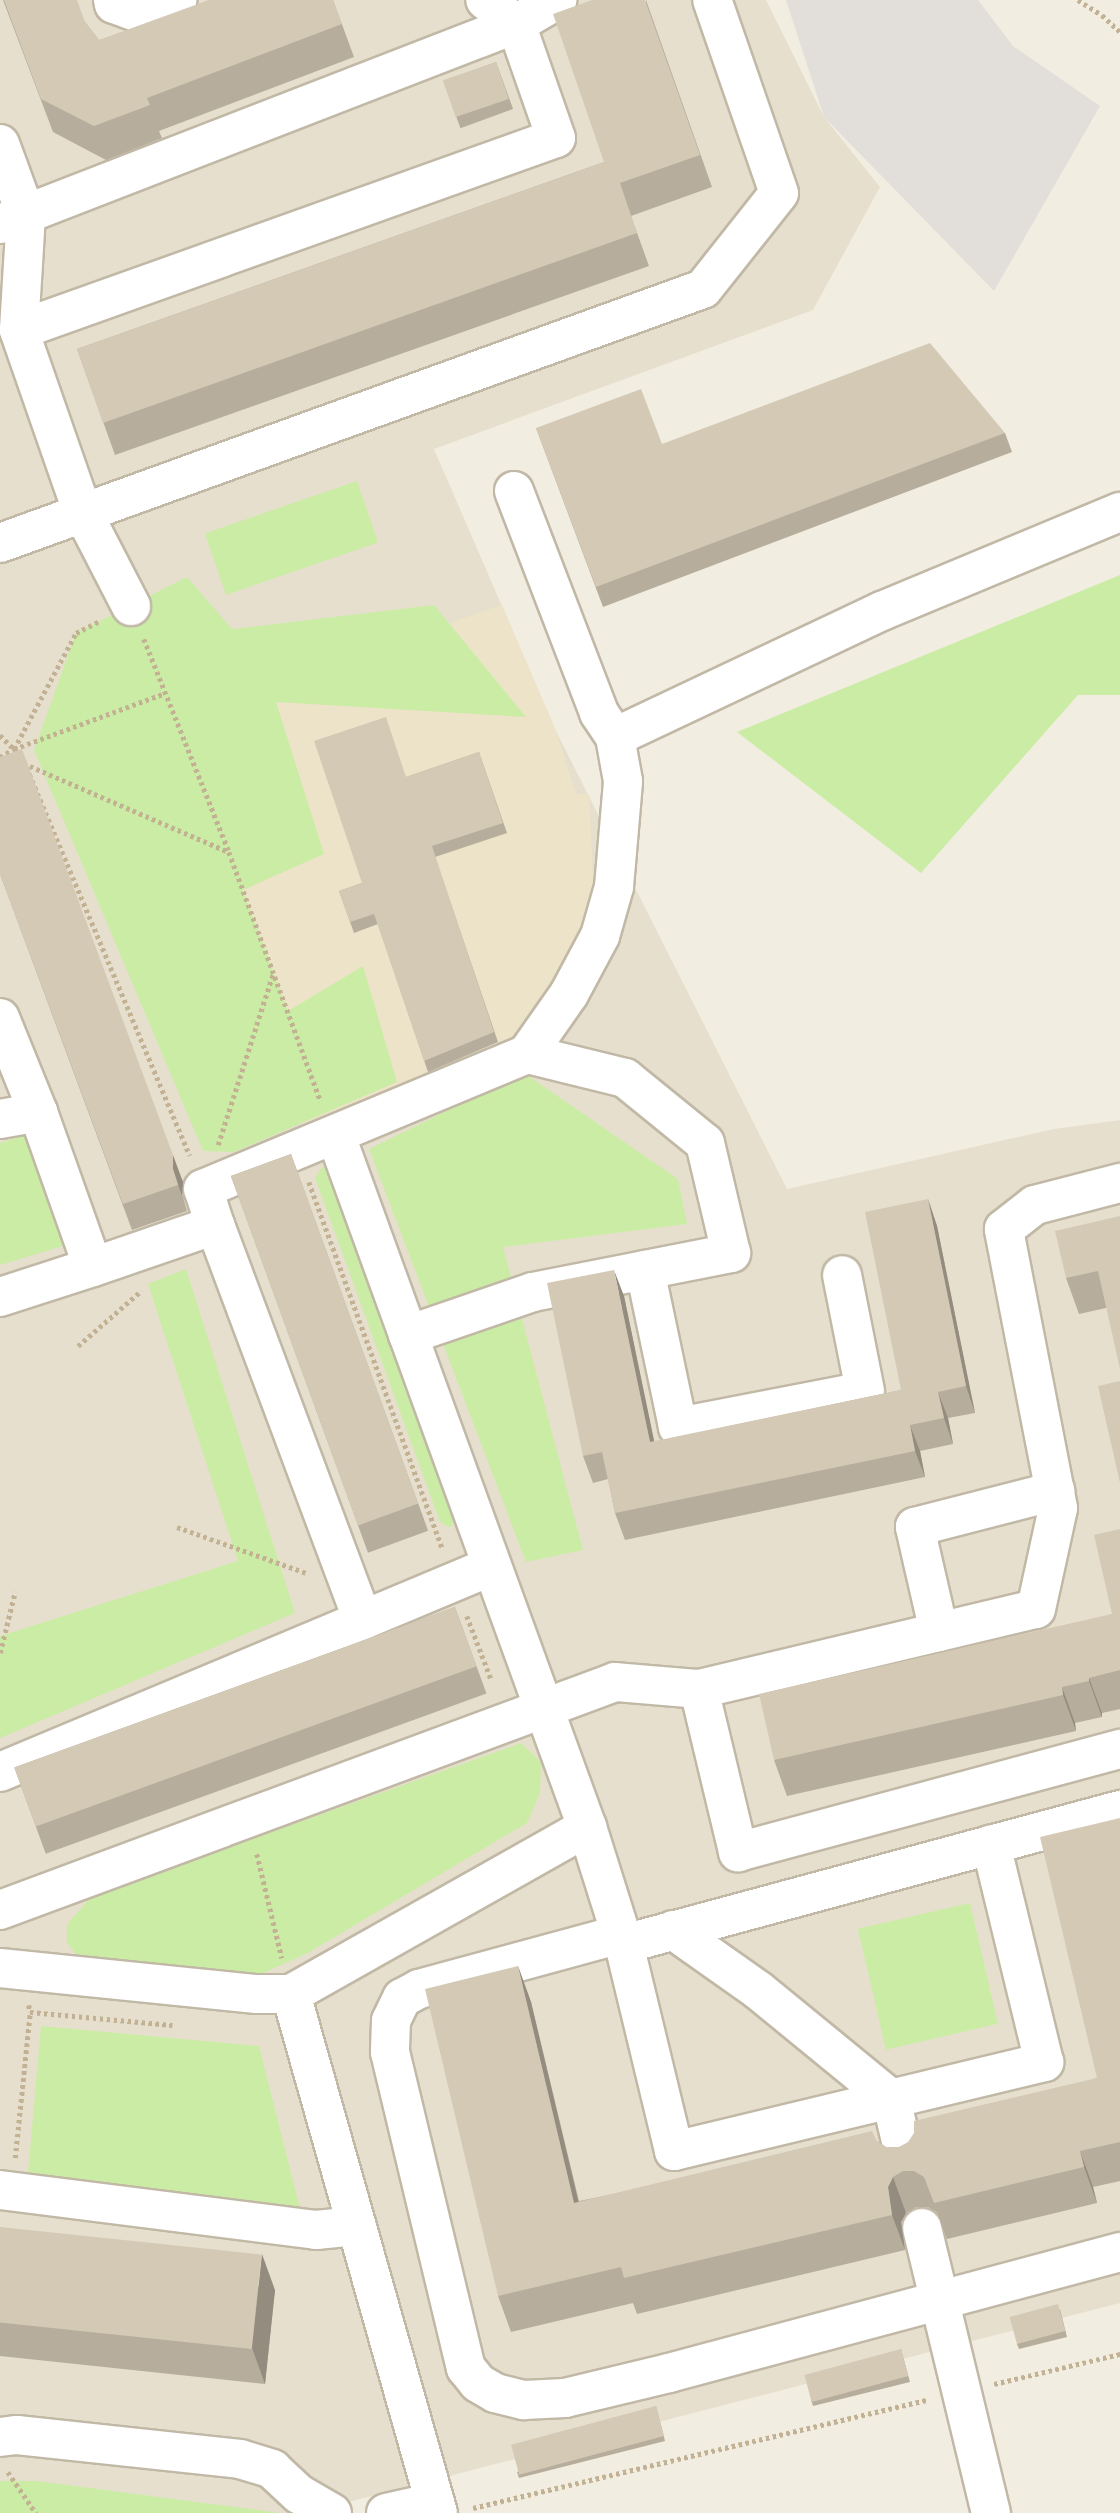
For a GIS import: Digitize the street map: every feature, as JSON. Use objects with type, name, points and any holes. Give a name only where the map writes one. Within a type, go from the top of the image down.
[{"type":"street","points":[[113,0],[114,4],[141,14],[177,0]]},
{"type":"street","points":[[19,330],[556,138],[516,24],[485,0]]},
{"type":"street","points":[[13,219],[516,24],[558,0]]},
{"type":"street","points":[[0,543],[82,511],[703,289],[779,193],[712,0]]},
{"type":"street","points":[[0,144],[13,219],[19,330],[82,511],[131,606]]},
{"type":"street","points":[[514,491],[598,713],[615,737],[623,781],[610,900],[600,936],[581,971],[527,1054]]},
{"type":"street","points":[[615,737],[882,611],[1120,512]]},
{"type":"street","points":[[0,1018],[38,1112],[93,1267]]},
{"type":"street","points":[[363,1620],[203,1189],[298,1151],[331,1125],[527,1054],[625,1078],[705,1143],[731,1253],[533,1292],[408,1335]]},
{"type":"street","points":[[0,1119],[38,1112]]},
{"type":"street","points":[[331,1125],[587,1827],[623,1939],[674,2151],[1044,2062],[991,1844]]},
{"type":"street","points":[[587,1827],[291,1994],[257,1994],[10,1970],[0,1911],[615,1682],[699,1689],[1036,1609],[1058,1508],[1004,1229],[1035,1205],[1120,1184]]},
{"type":"street","points":[[0,1297],[215,1225]]},
{"type":"street","points":[[645,1270],[678,1427],[865,1391],[842,1275]]},
{"type":"street","points":[[939,1632],[915,1527],[1055,1491]]},
{"type":"street","points":[[0,1772],[492,1566]]},
{"type":"street","points":[[699,1689],[738,1852],[1120,1749]]},
{"type":"street","points":[[1120,1810],[673,1930],[623,1939],[419,1989],[402,1998],[391,2021],[390,2052],[466,2368],[478,2383],[495,2393],[524,2400],[565,2398],[669,2373],[1120,2252]]},
{"type":"street","points":[[673,1930],[758,1990],[891,2099],[906,2162]]},
{"type":"street","points":[[291,1994],[357,2226],[446,2508],[386,2513]]},
{"type":"street","points":[[6,2191],[316,2230],[357,2226]]},
{"type":"street","points":[[922,2228],[991,2513]]},
{"type":"street","points":[[4,2454],[17,2435],[240,2459],[272,2469],[299,2494],[332,2513]]},
{"type":"path","points":[[1078,0],[1102,15],[1120,32]]},
{"type":"path","points":[[14,749],[76,633],[131,606],[229,852],[331,1125]]},
{"type":"path","points":[[0,757],[14,749],[165,693]]},
{"type":"path","points":[[0,735],[29,766],[203,1189]]},
{"type":"path","points":[[29,766],[229,852]]},
{"type":"path","points":[[203,1189],[274,973]]},
{"type":"path","points":[[298,1151],[508,1723]]},
{"type":"path","points":[[0,1653],[15,1592]]},
{"type":"path","points":[[249,1819],[291,1994]]},
{"type":"path","points":[[6,2191],[30,2012]]},
{"type":"path","points":[[446,2508],[1120,2354]]},
{"type":"path","points":[[4,2454],[36,2513]]},
{"type":"shaded area","points":[[0,0],[766,0],[824,117],[880,187],[813,310],[434,449],[556,731],[787,1189],[1054,1129],[1120,1120],[1120,2303],[306,2513],[0,2513]]},
{"type":"shaded area","points":[[786,0],[978,0],[1013,46],[1100,106],[994,291],[824,117]]},
{"type":"shaded area","points":[[502,605],[556,731],[576,794],[589,794],[594,899],[564,988],[483,1074],[306,1133],[153,724]]},
{"type":"green space","points":[[357,481],[378,542],[226,595],[205,533]]},
{"type":"green space","points":[[1120,575],[1120,695],[1078,695],[921,873],[737,732]]},
{"type":"green space","points":[[187,577],[232,629],[434,605],[526,717],[276,702],[324,854],[243,890],[288,1011],[363,966],[397,1082],[234,1152],[203,1151],[34,750],[76,633]]},
{"type":"green space","points":[[524,1073],[678,1179],[687,1224],[503,1247],[583,1550],[526,1562],[369,1149]]},
{"type":"green space","points":[[28,1134],[66,1245],[0,1265],[0,1143]]},
{"type":"green space","points":[[322,1167],[332,1170],[458,1515],[450,1528],[440,1522],[315,1178]]},
{"type":"green space","points":[[186,1269],[295,1613],[0,1738],[0,1636],[238,1561],[148,1284]]},
{"type":"green space","points":[[521,1743],[541,1762],[540,1793],[527,1823],[306,1954],[263,1973],[176,1973],[83,1963],[67,1943],[67,1924],[92,1896]]},
{"type":"green space","points":[[970,1903],[998,2024],[886,2050],[858,1929]]},
{"type":"green space","points":[[41,2026],[259,2046],[302,2216],[28,2172]]},
{"type":"green space","points":[[0,2481],[37,2481],[280,2513],[0,2513]]},
{"type":"building","points":[[4,0],[77,0],[85,22],[99,40],[209,0],[333,0],[342,24],[147,98],[150,105],[94,126],[41,99]]},
{"type":"building","points":[[592,0],[645,0],[700,155],[620,183],[637,233],[103,423],[77,349],[604,162],[553,14]]},
{"type":"building","points":[[496,62],[509,99],[456,117],[443,80]]},
{"type":"building","points":[[930,343],[1005,433],[596,587],[536,428],[641,389],[662,444]]},
{"type":"building","points":[[386,717],[406,777],[479,752],[503,823],[432,846],[494,1032],[424,1061],[374,914],[350,922],[339,891],[362,883],[314,741]]},
{"type":"building","points":[[22,749],[173,1155],[173,1169],[178,1185],[123,1204],[0,874],[0,757]]},
{"type":"building","points":[[291,1154],[418,1504],[358,1525],[231,1176]]},
{"type":"building","points":[[928,1199],[966,1386],[938,1392],[944,1418],[910,1425],[915,1451],[615,1513],[602,1452],[583,1456],[547,1283],[614,1270],[650,1442],[901,1390],[865,1212]]},
{"type":"building","points":[[1120,1216],[1120,1369],[1098,1271],[1066,1278],[1055,1231]]},
{"type":"building","points":[[1120,1381],[1120,1483],[1098,1386]]},
{"type":"building","points":[[1120,1529],[1120,1670],[1062,1687],[1063,1695],[774,1760],[759,1694],[1112,1614],[1094,1535]]},
{"type":"building","points":[[455,1607],[477,1666],[36,1827],[14,1767]]},
{"type":"building","points":[[1120,1818],[1120,2142],[1080,2151],[1084,2167],[934,2203],[924,2177],[914,2171],[903,2171],[893,2177],[888,2187],[892,2215],[624,2278],[621,2267],[498,2296],[425,1989],[518,1966],[574,2203],[872,2131],[877,2141],[886,2147],[899,2147],[908,2142],[914,2133],[914,2121],[1097,2078],[1040,1837]]},
{"type":"building","points":[[0,2227],[262,2254],[252,2349],[0,2323]]},
{"type":"building","points":[[1058,2304],[1065,2331],[1017,2344],[1010,2317]]},
{"type":"building","points":[[901,2349],[908,2376],[812,2402],[804,2375]]},
{"type":"building","points":[[656,2406],[664,2436],[519,2475],[511,2445]]}]
